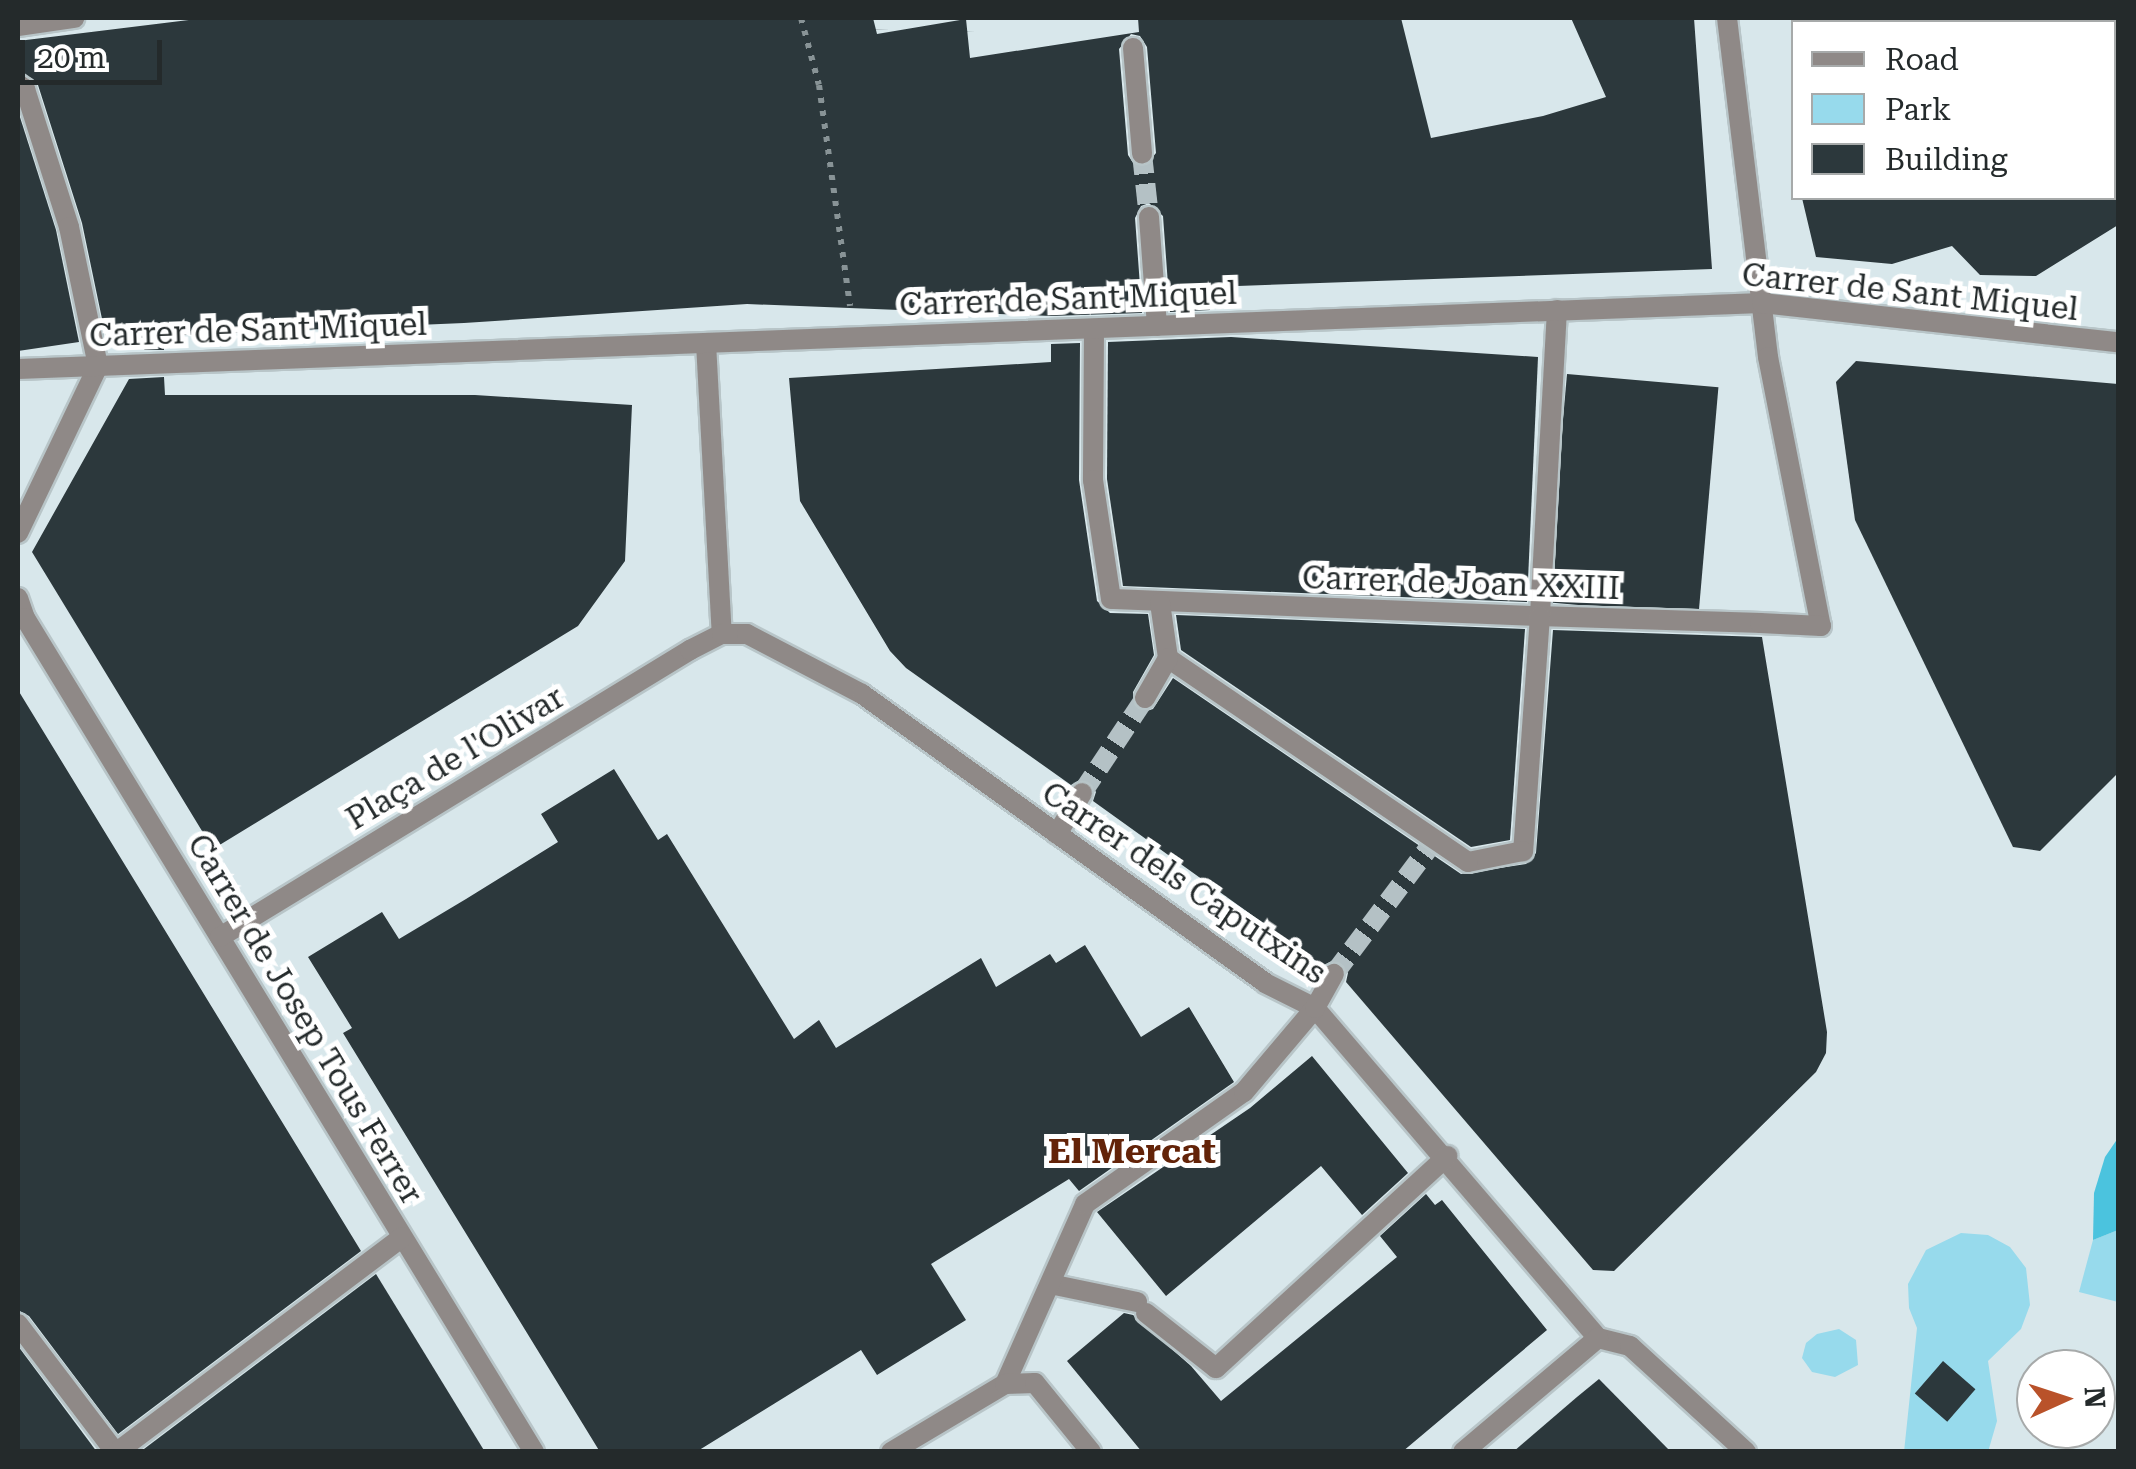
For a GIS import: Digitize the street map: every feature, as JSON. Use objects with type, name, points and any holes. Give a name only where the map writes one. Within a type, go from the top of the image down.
[{"type":"street","points":[[18,26],[74,18]]},
{"type":"street","points":[[1726,18],[1762,302]]},
{"type":"street","points":[[1133,48],[1142,154]]},
{"type":"street","points":[[18,84],[25,89],[69,226],[98,366],[18,533]]},
{"type":"street","points":[[1149,217],[1157,326]]},
{"type":"street","name":"Carrer de Sant Miquel","points":[[18,369],[1762,302],[2118,342]]},
{"type":"street","name":"Carrer de Joan XXIII","points":[[1094,330],[1093,480],[1110,599],[1821,626],[1762,302]]},
{"type":"street","points":[[1168,658],[1433,846],[1468,862],[1523,850],[1557,310]]},
{"type":"street","points":[[706,342],[722,634]]},
{"type":"street","points":[[1145,698],[1168,658],[1160,603]]},
{"type":"street","name":"Carrer de Josep Tous Ferrer","points":[[20,611],[534,1452]]},
{"type":"street","name":"Carrer dels Caputxins","points":[[722,634],[747,634],[862,694],[1265,983],[1316,1008],[1598,1338]]},
{"type":"street","name":"Plaça de l'Olivar","points":[[220,936],[722,634]]},
{"type":"street","points":[[1057,834],[1082,794]]},
{"type":"street","points":[[1006,1384],[1085,1204],[1244,1092],[1316,1008],[1334,974]]},
{"type":"street","points":[[1050,1284],[1142,1308],[1216,1368],[1446,1156]]},
{"type":"street","points":[[18,1324],[116,1452],[402,1237]]},
{"type":"street","points":[[1463,1452],[1598,1338],[1630,1346],[1746,1452]]},
{"type":"street","points":[[891,1452],[1006,1384],[1034,1384],[1091,1452]]},
{"type":"path","points":[[802,18],[819,85],[855,337]]},
{"type":"green space","points":[[2118,1230],[2118,1302],[2079,1292],[2093,1240]]},
{"type":"green space","points":[[1961,1233],[1988,1235],[2010,1247],[2026,1268],[2030,1305],[2021,1329],[1988,1361],[1997,1421],[1988,1452],[1904,1452],[1917,1328],[1909,1308],[1908,1284],[1926,1250]]},
{"type":"green space","points":[[1839,1329],[1856,1340],[1858,1365],[1835,1377],[1812,1372],[1802,1358],[1806,1343],[1817,1334]]},
{"type":"shaded area","points":[[2118,1138],[2118,1230],[2093,1240],[2094,1193],[2105,1157]]},
{"type":"building","points":[[205,18],[873,18],[877,34],[966,19],[970,58],[1139,32],[1138,18],[1401,18],[1431,138],[1543,116],[1606,97],[1571,18],[1694,18],[1712,269],[1210,287],[1210,310],[1170,312],[1163,216],[1149,203],[1141,206],[1135,218],[1142,313],[1051,316],[747,304],[464,323],[164,336],[164,350],[144,350],[151,338],[106,338],[82,223],[38,85],[18,70],[18,41]],"holes":[[[1131,34],[1140,36],[1147,47],[1156,153],[1144,168],[1135,166],[1128,155],[1119,49]]]},
{"type":"building","points":[[18,111],[56,230],[79,342],[18,351]]},
{"type":"building","points":[[2118,198],[2118,225],[2036,276],[1980,275],[1952,246],[1892,264],[1816,257],[1802,200]]},
{"type":"building","points":[[1231,337],[1538,357],[1527,602],[1123,586],[1107,479],[1108,342]]},
{"type":"building","points":[[1080,343],[1079,480],[1097,601],[1110,613],[1148,614],[1154,655],[1133,692],[1134,706],[1144,712],[1153,709],[1173,678],[1461,874],[1526,864],[1536,853],[1553,630],[1762,637],[1827,1032],[1826,1053],[1816,1072],[1614,1271],[1593,1270],[1346,982],[1348,973],[1342,963],[1333,960],[1323,966],[1093,801],[1096,792],[1090,782],[1081,779],[1071,785],[906,668],[890,651],[800,501],[789,378],[1051,362],[1051,344]]},
{"type":"building","points":[[1856,361],[2118,384],[2118,773],[2040,851],[2013,847],[1855,520],[1836,382]]},
{"type":"building","points":[[1567,374],[1718,387],[1698,615],[1547,602]]},
{"type":"building","points":[[164,377],[165,395],[475,395],[632,405],[625,561],[578,626],[213,849],[32,552],[129,379]]},
{"type":"building","points":[[1176,615],[1525,629],[1510,840],[1471,847],[1181,650]]},
{"type":"building","points":[[18,690],[361,1251],[118,1434],[29,1316],[18,1310]]},
{"type":"building","points":[[614,769],[658,840],[667,834],[794,1039],[819,1020],[836,1048],[981,958],[996,987],[1050,954],[1056,963],[1085,945],[1141,1037],[1189,1007],[1234,1082],[1079,1191],[1069,1179],[931,1264],[966,1320],[877,1375],[861,1350],[696,1452],[600,1452],[343,1033],[352,1028],[308,957],[382,912],[399,939],[466,899],[558,842],[541,814]]},
{"type":"building","points":[[1312,1056],[1408,1173],[1362,1215],[1321,1166],[1166,1296],[1097,1212],[1250,1108]]},
{"type":"building","points":[[1426,1194],[1435,1205],[1442,1200],[1547,1330],[1402,1452],[1142,1452],[1067,1361],[1124,1313],[1133,1315],[1191,1366],[1221,1401],[1397,1257],[1380,1236]]},
{"type":"building","points":[[376,1274],[485,1452],[140,1452]]},
{"type":"building","points":[[18,1346],[97,1452],[18,1452]]},
{"type":"building","points":[[1943,1361],[1975,1389],[1947,1422],[1915,1393]]},
{"type":"building","points":[[1599,1379],[1671,1452],[1513,1452],[1577,1397]]},
{"type":"tunnel","points":[[1142,154],[1149,217]]},
{"type":"tunnel","points":[[1082,793],[1145,698]]},
{"type":"tunnel","points":[[1334,974],[1428,849]]},
{"type":"district","name":"El Mercat","points":[[1132,1152]]}]
